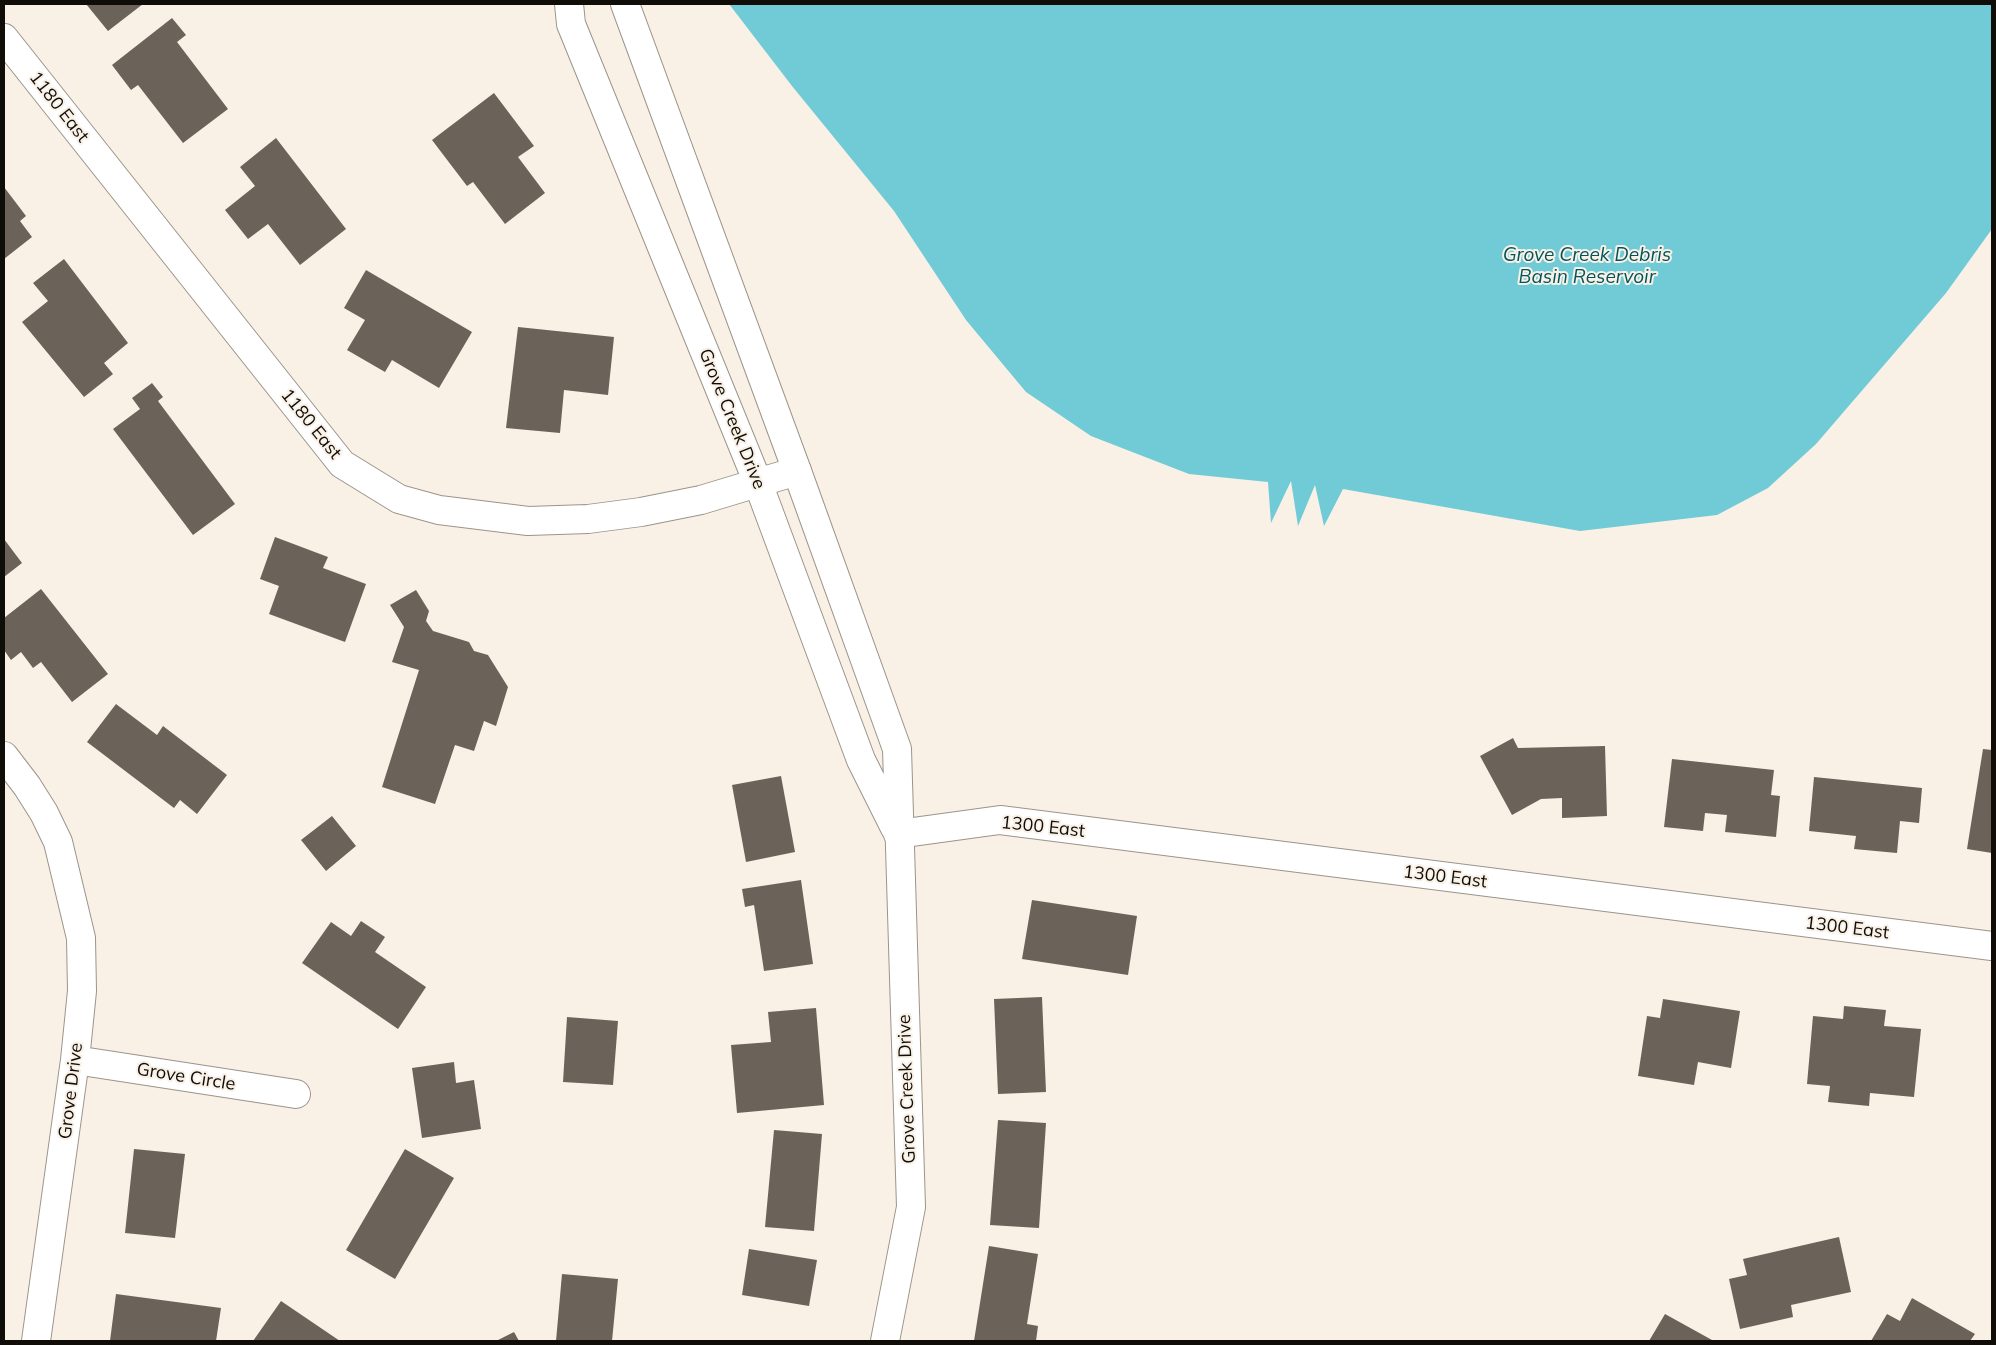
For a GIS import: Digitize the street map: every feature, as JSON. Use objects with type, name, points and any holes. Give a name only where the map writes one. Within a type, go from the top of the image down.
[{"type":"street","name":"Grove Creek Drive","points":[[569,4],[571,24],[758,483],[861,760],[898,834]]},
{"type":"street","name":"Grove Creek Drive","points":[[625,4],[798,471],[897,749],[898,834],[911,1207],[886,1341]]},
{"type":"street","name":"1180 East","points":[[4,38],[342,464],[399,499],[439,510],[528,521],[588,519],[642,512],[701,500],[798,471]]},
{"type":"street","name":"Grove Drive","points":[[4,756],[36,800],[58,842],[80,938],[82,991],[76,1060],[36,1341]]},
{"type":"street","name":"1300 East","points":[[898,834],[1000,820],[1992,946]]},
{"type":"street","name":"Grove Circle","points":[[76,1060],[296,1094]]},
{"type":"water","name":"Grove Creek Debris Basin Reservoir","points":[[729,4],[1992,4],[1992,229],[1946,293],[1816,444],[1768,488],[1717,515],[1580,531],[1343,489],[1324,526],[1315,485],[1298,526],[1291,481],[1271,523],[1268,482],[1189,474],[1091,436],[1026,392],[966,320],[894,211],[792,86]]},
{"type":"building","points":[[86,4],[143,4],[108,31]]},
{"type":"building","points":[[172,18],[186,35],[177,42],[228,109],[183,143],[138,85],[131,90],[112,65]]},
{"type":"building","points":[[494,93],[534,146],[518,157],[545,193],[505,224],[473,182],[467,186],[432,140]]},
{"type":"building","points":[[276,138],[346,229],[300,265],[268,224],[248,239],[225,210],[255,186],[240,167]]},
{"type":"building","points":[[4,187],[26,216],[20,221],[32,237],[4,259]]},
{"type":"building","points":[[64,259],[128,343],[104,363],[113,374],[84,397],[22,322],[48,301],[33,283]]},
{"type":"building","points":[[366,270],[472,332],[439,388],[392,360],[385,372],[347,350],[365,320],[344,308]]},
{"type":"building","points":[[518,327],[614,337],[608,395],[564,390],[560,433],[506,428]]},
{"type":"building","points":[[152,383],[163,397],[158,401],[235,504],[193,535],[113,429],[140,409],[132,398]]},
{"type":"building","points":[[275,537],[328,557],[323,568],[366,584],[345,642],[269,614],[279,586],[260,579]]},
{"type":"building","points":[[4,539],[22,563],[4,577]]},
{"type":"building","points":[[41,589],[108,674],[72,702],[41,662],[33,668],[21,652],[11,660],[4,650],[4,618]]},
{"type":"building","points":[[416,590],[429,611],[426,621],[433,631],[469,642],[474,651],[488,655],[508,687],[496,726],[484,721],[474,751],[455,745],[435,804],[382,787],[419,670],[392,662],[404,627],[390,605]]},
{"type":"building","points":[[116,704],[157,735],[163,726],[227,775],[197,814],[180,800],[174,808],[87,742]]},
{"type":"building","points":[[1513,738],[1518,748],[1605,746],[1607,816],[1562,818],[1562,798],[1541,799],[1512,815],[1480,756]]},
{"type":"building","points":[[1983,749],[1992,750],[1992,853],[1967,849]]},
{"type":"building","points":[[1672,759],[1774,770],[1771,795],[1780,796],[1776,837],[1725,832],[1727,815],[1705,813],[1703,831],[1664,827]]},
{"type":"building","points":[[781,776],[795,852],[746,862],[732,785]]},
{"type":"building","points":[[1814,777],[1922,788],[1919,823],[1900,821],[1897,853],[1854,849],[1856,836],[1809,831]]},
{"type":"building","points":[[332,816],[356,846],[326,871],[301,840]]},
{"type":"building","points":[[801,880],[813,964],[764,971],[754,905],[745,907],[742,889]]},
{"type":"building","points":[[1032,900],[1137,916],[1128,975],[1022,959]]},
{"type":"building","points":[[361,921],[385,937],[375,952],[426,987],[398,1029],[302,963],[331,922],[351,936]]},
{"type":"building","points":[[1042,997],[1046,1092],[998,1094],[994,999]]},
{"type":"building","points":[[1663,999],[1740,1011],[1731,1068],[1698,1062],[1694,1085],[1638,1076],[1647,1016],[1660,1018]]},
{"type":"building","points":[[1844,1006],[1886,1010],[1884,1026],[1921,1029],[1914,1097],[1870,1093],[1869,1106],[1828,1102],[1830,1086],[1807,1084],[1813,1016],[1843,1019]]},
{"type":"building","points":[[816,1008],[824,1105],[737,1113],[731,1045],[771,1042],[768,1012]]},
{"type":"building","points":[[567,1017],[618,1021],[613,1085],[563,1082]]},
{"type":"building","points":[[454,1062],[456,1083],[474,1080],[481,1129],[422,1138],[412,1068]]},
{"type":"building","points":[[998,1120],[1046,1123],[1039,1228],[990,1225]]},
{"type":"building","points":[[774,1130],[822,1134],[814,1231],[765,1227]]},
{"type":"building","points":[[134,1149],[185,1154],[175,1238],[125,1233]]},
{"type":"building","points":[[405,1149],[454,1178],[395,1279],[346,1250]]},
{"type":"building","points":[[1839,1237],[1851,1292],[1791,1305],[1793,1317],[1740,1329],[1729,1279],[1747,1275],[1743,1259]]},
{"type":"building","points":[[989,1246],[1038,1254],[1027,1324],[1038,1326],[1036,1341],[974,1341]]},
{"type":"building","points":[[749,1249],[817,1260],[809,1306],[742,1295]]},
{"type":"building","points":[[562,1274],[618,1279],[612,1341],[556,1341]]},
{"type":"building","points":[[116,1294],[221,1308],[216,1341],[110,1341]]},
{"type":"building","points":[[1912,1298],[1975,1334],[1970,1341],[1871,1341],[1887,1314],[1900,1321]]},
{"type":"building","points":[[281,1301],[340,1341],[253,1341]]},
{"type":"building","points":[[1665,1314],[1712,1340],[1649,1341]]},
{"type":"building","points":[[514,1332],[519,1341],[496,1341]]}]
